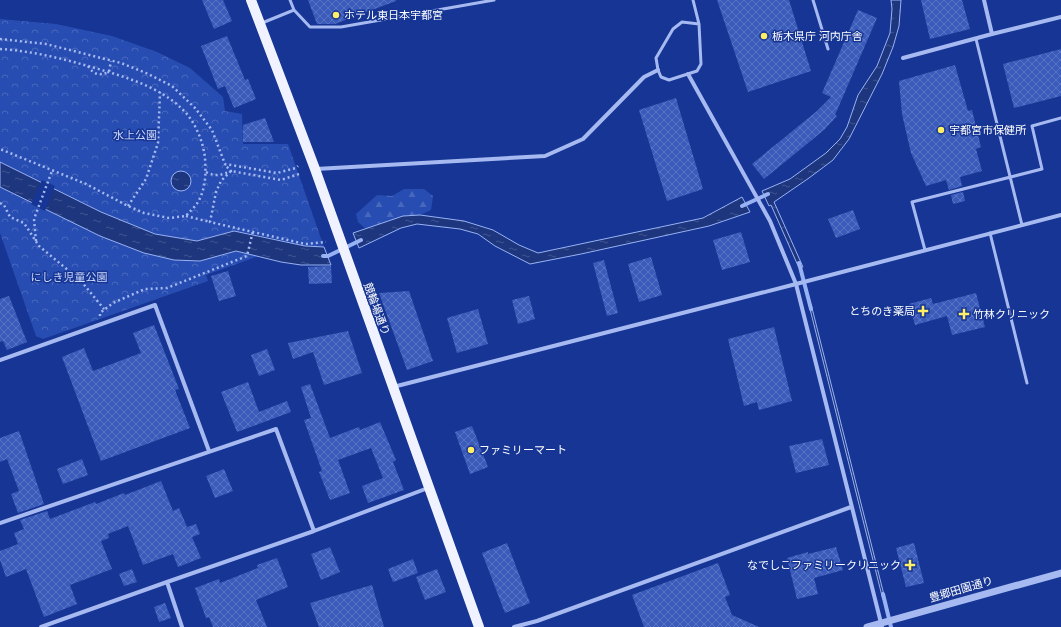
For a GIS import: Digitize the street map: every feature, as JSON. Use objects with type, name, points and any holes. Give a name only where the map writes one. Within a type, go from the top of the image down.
[{"type":"main road","name":"競輪場通り","points":[[251,0],[315,169],[335,229],[479,627]]},
{"type":"street","points":[[984,0],[992,34]]},
{"type":"street","points":[[903,58],[1061,17]]},
{"type":"street","points":[[315,169],[545,156],[583,139],[644,77],[658,70]]},
{"type":"street","points":[[688,74],[770,221],[796,284],[881,625]]},
{"type":"street","points":[[392,387],[1061,215]]},
{"type":"street","points":[[0,360],[155,305],[209,451]]},
{"type":"street","points":[[0,523],[276,429],[314,532]]},
{"type":"street","points":[[41,627],[314,532],[429,488]]},
{"type":"street","points":[[514,627],[537,621],[851,507]]},
{"type":"street","name":"豊郷田園通り","points":[[867,627],[881,625],[1061,573]]},
{"type":"street","points":[[167,582],[182,627]]},
{"type":"lane","points":[[290,0],[294,10],[310,27],[341,27],[494,0]]},
{"type":"lane","points":[[693,0],[699,24],[701,64],[697,71],[688,74],[669,80],[661,77],[656,58],[673,29],[682,22],[699,24]]},
{"type":"lane","points":[[813,0],[828,49]]},
{"type":"lane","points":[[260,24],[294,10]]},
{"type":"lane","points":[[976,39],[1022,225]]},
{"type":"lane","points":[[925,250],[912,202],[1042,169],[1032,126],[1061,118]]},
{"type":"lane","points":[[990,233],[1027,383]]},
{"type":"path","points":[[0,39],[46,44],[121,63],[172,86],[195,108],[212,130],[225,164],[231,171]]},
{"type":"path","points":[[0,49],[18,50],[56,57],[109,72],[160,92],[182,108],[198,130],[204,148],[206,172],[204,186],[198,203],[186,216]]},
{"type":"path","points":[[109,72],[111,61]]},
{"type":"path","points":[[87,66],[93,73],[100,75],[109,72]]},
{"type":"path","points":[[128,206],[146,179],[158,143],[160,92]]},
{"type":"path","points":[[0,149],[86,184],[144,213],[169,218],[186,216],[305,244],[326,242]]},
{"type":"path","points":[[225,164],[277,174],[298,166]]},
{"type":"path","points":[[36,241],[34,219],[52,170]]},
{"type":"path","points":[[210,222],[216,192],[221,181],[231,171]]},
{"type":"path","points":[[206,172],[211,175],[222,175],[231,171],[281,180],[299,174]]},
{"type":"path","points":[[0,203],[4,205],[10,217],[24,223],[39,246],[81,281],[104,310]]},
{"type":"path","points":[[101,325],[100,313],[113,303],[145,289],[167,288],[247,256],[253,231]]},
{"type":"green space","name":"水上公園","points":[[0,19],[56,24],[112,36],[157,52],[190,68],[223,97],[225,111],[242,114],[243,144],[288,144],[324,247],[305,246],[259,235],[234,231],[197,241],[155,234],[101,212],[0,162]]},
{"type":"green space","name":"にしき児童公園","points":[[0,187],[100,236],[144,253],[200,261],[236,251],[259,256],[206,275],[208,281],[43,339],[36,336],[0,233]]},
{"type":"green space","points":[[404,189],[424,189],[433,196],[431,210],[400,222],[366,229],[358,222],[356,214],[377,195],[392,196]]},
{"type":"water","points":[[891,0],[901,0],[899,26],[893,47],[882,74],[849,139],[833,160],[774,202],[803,267],[799,268],[771,205],[769,206],[762,191],[790,179],[826,153],[840,139],[847,127],[858,95],[877,66],[890,33],[892,9]]},
{"type":"water","points":[[0,162],[101,212],[155,234],[197,241],[234,231],[305,246],[324,247],[331,265],[301,265],[281,262],[236,251],[200,261],[174,260],[144,253],[100,236],[0,187]]},
{"type":"water","points":[[181,171],[188,174],[191,181],[188,188],[181,191],[174,188],[171,181],[174,174]]},
{"type":"water","points":[[742,197],[750,212],[709,226],[530,264],[495,246],[478,234],[460,229],[417,224],[401,228],[359,248],[353,233],[403,216],[420,215],[464,221],[493,230],[519,245],[538,253],[703,218]]},
{"type":"water","points":[[811,304],[885,599],[883,600],[809,305]]},
{"type":"pier","points":[[42,180],[55,186],[45,211],[31,204]]},
{"type":"building","points":[[202,0],[223,0],[232,21],[214,29]]},
{"type":"building","name":"ホテル東日本宇都宮","points":[[308,0],[396,1],[335,24],[317,24]]},
{"type":"building","name":"栃木県庁 河内庁舎","points":[[717,0],[789,0],[811,71],[748,92]]},
{"type":"building","points":[[921,0],[962,0],[970,29],[930,39]]},
{"type":"building","points":[[858,10],[877,18],[835,115],[837,116],[824,130],[764,179],[752,164],[817,111],[831,97],[822,93]]},
{"type":"building","points":[[227,36],[245,80],[248,79],[256,99],[234,108],[225,86],[218,89],[201,46]]},
{"type":"building","points":[[1061,49],[1061,96],[1014,108],[1003,64]]},
{"type":"building","name":"宇都宮市保健所","points":[[955,65],[968,111],[972,110],[981,147],[976,149],[982,171],[960,177],[962,186],[949,190],[946,180],[926,186],[911,153],[902,114],[899,81]]},
{"type":"building","points":[[676,98],[703,189],[667,201],[639,110]]},
{"type":"building","points":[[265,118],[274,142],[243,142],[243,125]]},
{"type":"building","points":[[963,192],[965,201],[953,204],[951,195]]},
{"type":"building","points":[[853,210],[860,229],[836,238],[828,219]]},
{"type":"building","points":[[741,232],[750,262],[722,270],[713,240]]},
{"type":"building","points":[[651,257],[662,295],[639,302],[628,264]]},
{"type":"building","points":[[604,260],[618,313],[607,316],[593,263]]},
{"type":"building","points":[[331,266],[332,283],[309,284],[308,267]]},
{"type":"building","points":[[228,271],[236,296],[219,301],[211,276]]},
{"type":"building","points":[[409,291],[433,361],[407,370],[379,293]]},
{"type":"building","name":"竹林クリニック","points":[[976,293],[985,327],[952,335],[947,316],[915,325],[909,304],[931,298],[933,304]]},
{"type":"building","points":[[9,296],[27,342],[7,350],[3,341],[0,342],[0,299]]},
{"type":"building","points":[[529,296],[535,319],[518,324],[512,300]]},
{"type":"building","points":[[478,309],[488,344],[457,353],[447,318]]},
{"type":"building","points":[[154,325],[179,389],[175,390],[190,428],[101,461],[62,357],[84,348],[93,371],[141,353],[133,333]]},
{"type":"building","points":[[774,327],[792,401],[759,410],[757,402],[744,406],[728,339]]},
{"type":"building","points":[[348,331],[362,373],[324,385],[313,352],[293,359],[288,343]]},
{"type":"building","points":[[267,349],[275,370],[259,376],[251,355]]},
{"type":"building","points":[[248,382],[259,412],[287,401],[291,412],[237,432],[221,392]]},
{"type":"building","points":[[310,384],[330,438],[359,427],[360,430],[380,422],[396,460],[393,462],[404,490],[368,503],[362,486],[383,478],[371,448],[338,460],[350,493],[330,500],[319,472],[322,471],[304,420],[311,418],[301,387]]},
{"type":"building","name":"ファミリーマート","points":[[472,426],[488,467],[470,474],[455,432]]},
{"type":"building","points":[[19,431],[44,504],[18,513],[11,494],[19,491],[7,459],[0,462],[0,438]]},
{"type":"building","points":[[822,439],[829,465],[796,473],[789,446]]},
{"type":"building","points":[[82,459],[88,475],[63,484],[57,469]]},
{"type":"building","points":[[224,469],[233,491],[215,498],[206,476]]},
{"type":"building","points":[[161,481],[173,511],[179,508],[187,527],[196,524],[200,534],[192,537],[201,558],[178,567],[173,554],[143,565],[128,526],[108,534],[109,538],[101,541],[112,569],[70,585],[77,604],[44,617],[26,569],[6,577],[0,560],[0,551],[18,544],[14,533],[24,529],[20,520],[47,511],[50,519],[95,502],[96,504],[124,493],[125,495]]},
{"type":"building","points":[[507,543],[530,603],[505,613],[482,553]]},
{"type":"building","name":"なでしこファミリークリニック","points":[[914,543],[924,583],[906,587],[896,548]]},
{"type":"building","points":[[330,547],[340,572],[321,580],[311,554]]},
{"type":"building","points":[[836,547],[843,570],[814,578],[818,594],[797,599],[787,558],[808,552],[808,554]]},
{"type":"building","points":[[277,558],[288,587],[256,600],[267,627],[213,627],[209,617],[206,618],[195,588],[219,579],[220,583],[258,568],[257,565]]},
{"type":"building","points":[[413,559],[418,573],[393,582],[388,569]]},
{"type":"building","points":[[718,563],[730,595],[725,597],[732,615],[759,627],[644,627],[632,595]]},
{"type":"building","points":[[132,569],[137,582],[124,586],[119,574]]},
{"type":"building","points":[[437,569],[446,592],[425,600],[416,577]]},
{"type":"building","points":[[372,585],[384,627],[319,627],[310,603]]},
{"type":"building","points":[[165,603],[171,618],[159,622],[154,607]]},
{"type":"waterway","points":[[742,206],[768,194]]},
{"type":"waterway","points":[[323,256],[328,256],[361,240]]},
{"type":"waterway","points":[[799,263],[811,309]]},
{"type":"waterway","points":[[883,594],[891,627]]},
{"type":"place","name":"ホテル東日本宇都宮","points":[[336,15]]},
{"type":"place","name":"栃木県庁 河内庁舎","points":[[764,36]]},
{"type":"place","name":"宇都宮市保健所","points":[[941,130]]},
{"type":"place","name":"とちのき薬局","points":[[923,311]]},
{"type":"place","name":"竹林クリニック","points":[[964,314]]},
{"type":"place","name":"ファミリーマート","points":[[471,450]]},
{"type":"place","name":"なでしこファミリークリニック","points":[[910,565]]}]
